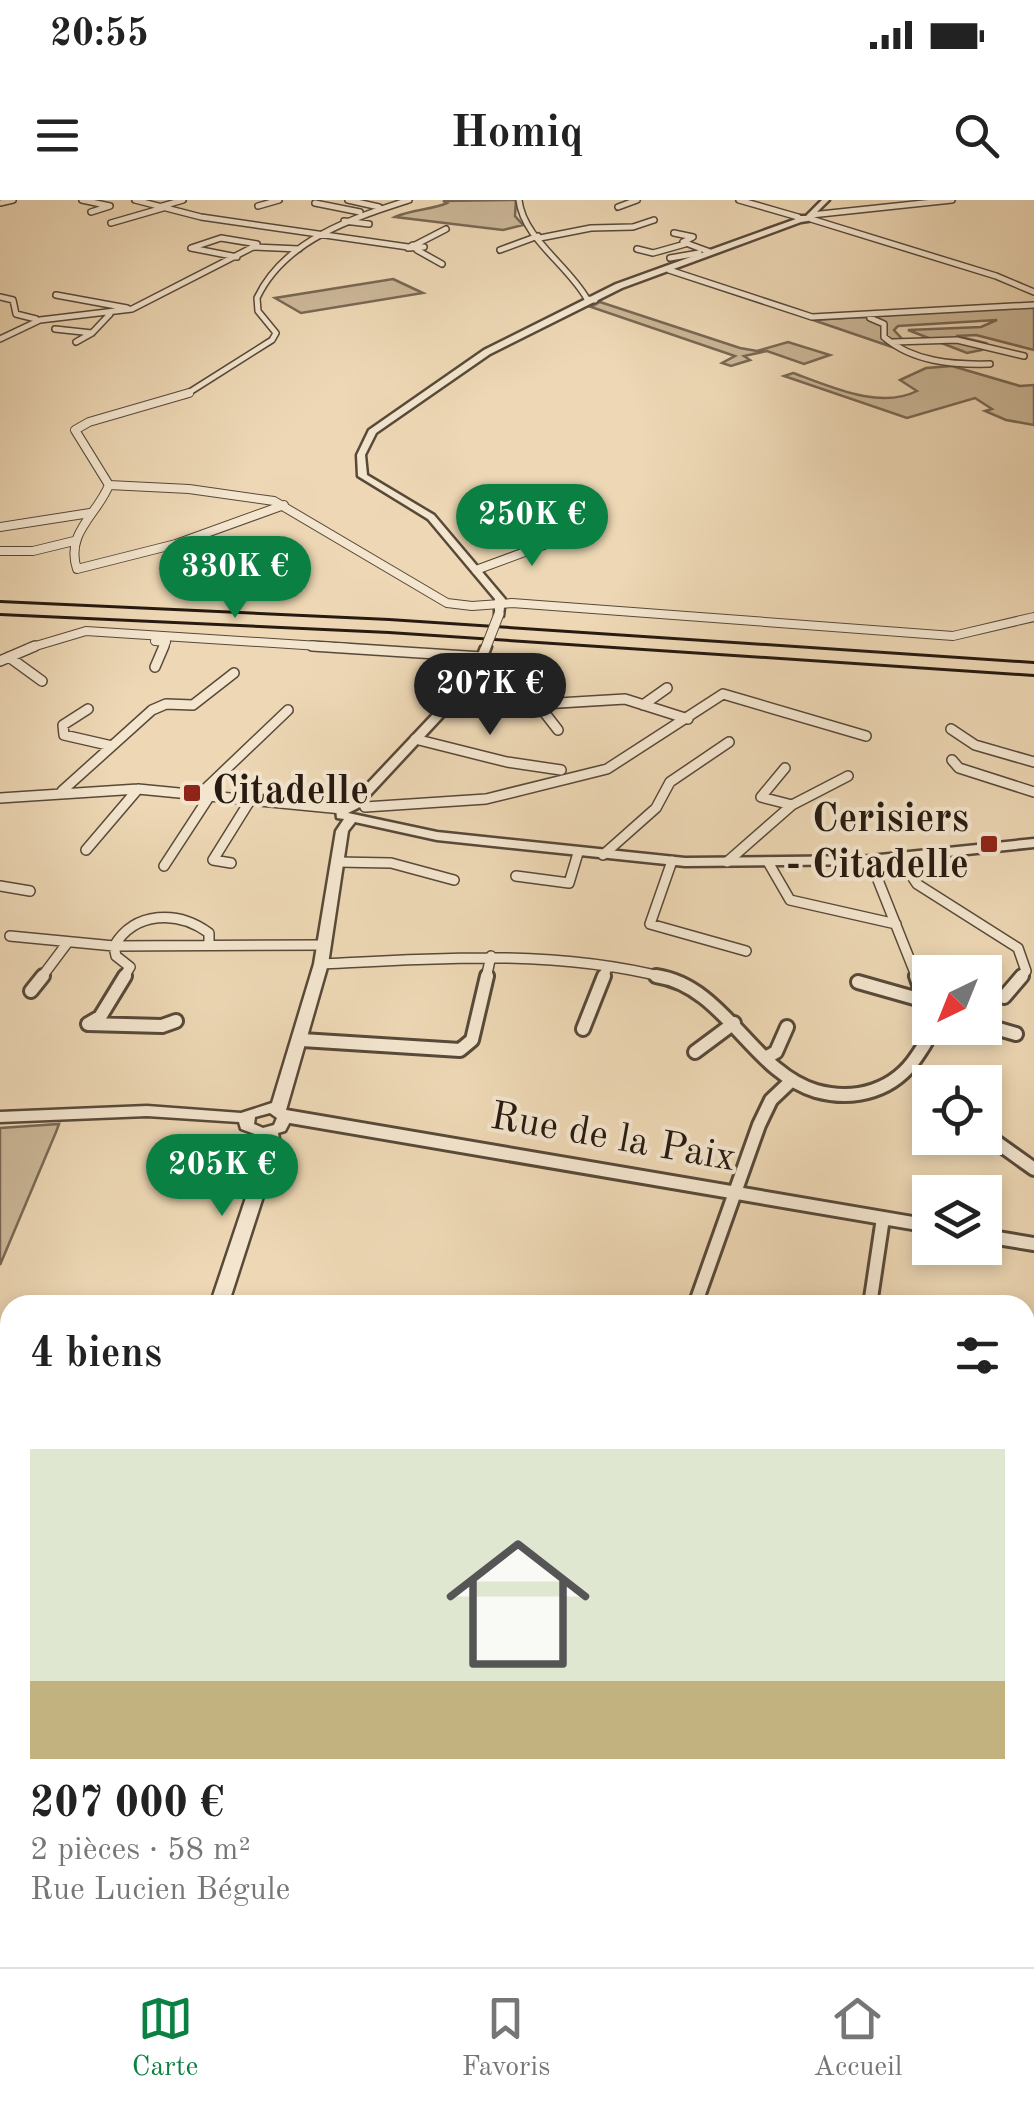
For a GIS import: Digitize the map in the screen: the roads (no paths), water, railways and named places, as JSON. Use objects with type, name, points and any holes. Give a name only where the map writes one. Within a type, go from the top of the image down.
[{"type":"highway","points":[[0,604],[1034,666]]},
{"type":"street","points":[[0,203],[13,200]]},
{"type":"street","points":[[82,200],[110,206],[91,212]]},
{"type":"street","points":[[135,200],[314,235],[413,247],[442,264]]},
{"type":"street","points":[[111,224],[184,200]]},
{"type":"street","points":[[258,206],[279,200]]},
{"type":"street","points":[[348,200],[383,208]]},
{"type":"street","points":[[109,485],[75,430],[88,422],[184,396],[272,340],[276,333],[256,301],[261,290],[299,249],[340,220],[409,200]]},
{"type":"street","points":[[519,200],[518,212],[559,257],[587,298],[594,300]]},
{"type":"street","points":[[618,208],[637,200]]},
{"type":"street","points":[[740,200],[996,276],[1034,292]]},
{"type":"street","points":[[806,218],[826,200]]},
{"type":"street","points":[[885,200],[897,206]]},
{"type":"street","points":[[500,609],[476,570],[431,517],[364,476],[364,445],[383,421],[437,390],[487,352],[619,286],[806,218],[952,200]]},
{"type":"street","points":[[315,203],[364,212]]},
{"type":"street","points":[[340,220],[369,224]]},
{"type":"street","points":[[500,250],[539,237],[590,228],[633,227],[654,220]]},
{"type":"street","points":[[413,247],[446,229]]},
{"type":"street","points":[[674,232],[694,238],[683,242],[686,244]]},
{"type":"street","points":[[197,234],[299,249]]},
{"type":"street","points":[[216,238],[191,249],[236,257]]},
{"type":"street","points":[[637,249],[652,253],[686,244],[709,253]]},
{"type":"street","points":[[0,297],[13,300],[16,314],[40,320],[110,314],[132,309],[261,245]]},
{"type":"street","points":[[670,258],[682,252],[709,253]]},
{"type":"street","points":[[668,270],[799,315],[1034,304]]},
{"type":"street","points":[[56,294],[132,309]]},
{"type":"street","points":[[76,342],[92,333],[110,314]]},
{"type":"street","points":[[860,315],[884,324],[884,336],[889,342],[930,358],[990,364]]},
{"type":"street","points":[[0,339],[40,320]]},
{"type":"street","points":[[42,338],[56,328],[92,333]]},
{"type":"street","points":[[889,342],[958,340],[1024,356]]},
{"type":"street","points":[[109,485],[190,489],[284,505],[447,602],[500,609],[953,636],[1034,617]]},
{"type":"street","points":[[109,485],[104,500],[90,513],[74,541],[74,567],[84,570],[176,544],[284,505]]},
{"type":"street","points":[[0,527],[90,513]]},
{"type":"street","points":[[476,570],[576,532]]},
{"type":"street","points":[[0,551],[32,551],[74,541]]},
{"type":"street","points":[[246,1118],[250,1130],[270,1132],[284,1125],[282,1113],[321,964],[342,831],[354,811],[474,677],[500,609]]},
{"type":"street","points":[[4,659],[67,634],[106,632],[484,652]]},
{"type":"street","points":[[67,634],[166,642],[155,667]]},
{"type":"street","points":[[4,659],[42,682]]},
{"type":"street","points":[[61,792],[152,710],[166,704],[193,705],[234,673]]},
{"type":"street","points":[[527,678],[548,695],[544,712],[558,730]]},
{"type":"street","points":[[643,705],[667,688]]},
{"type":"street","points":[[354,811],[486,799],[607,770],[723,694],[866,736]]},
{"type":"street","points":[[450,704],[477,708],[625,699],[688,719]]},
{"type":"street","points":[[88,710],[63,725],[64,735],[112,746]]},
{"type":"street","points":[[164,866],[206,794],[288,710]]},
{"type":"street","points":[[951,729],[975,745],[1034,762]]},
{"type":"street","points":[[415,740],[560,770]]},
{"type":"street","points":[[603,855],[656,808],[670,782],[728,742]]},
{"type":"street","points":[[952,760],[959,768],[1034,792]]},
{"type":"street","points":[[785,768],[761,797],[792,805]]},
{"type":"street","points":[[727,862],[792,805],[848,776]]},
{"type":"street","points":[[86,850],[138,789]]},
{"type":"street","points":[[0,798],[138,789],[206,794],[354,811],[436,836],[672,861],[870,860],[1033,844]]},
{"type":"street","points":[[231,863],[214,860],[252,799]]},
{"type":"street","points":[[516,876],[570,883],[578,853]]},
{"type":"street","points":[[898,857],[917,884],[1018,948],[1026,970],[1004,996]]},
{"type":"street","points":[[870,860],[912,966]]},
{"type":"street","points":[[672,861],[650,924],[746,951]]},
{"type":"street","points":[[337,862],[391,862],[454,880]]},
{"type":"street","points":[[768,862],[790,900],[896,924]]},
{"type":"street","points":[[0,886],[30,891]]},
{"type":"street","points":[[176,1021],[162,1026],[88,1024],[100,1017],[130,966],[116,956],[114,946],[127,928],[167,917],[200,925],[208,933],[210,945]]},
{"type":"street","points":[[10,936],[114,946],[323,945]]},
{"type":"street","points":[[31,992],[68,942]]},
{"type":"street","points":[[321,964],[491,956],[536,958],[665,977],[700,994],[734,1022],[791,1082],[820,1092],[882,1090],[909,1068],[924,1045]]},
{"type":"street","points":[[302,1040],[460,1050],[472,1040],[491,956]]},
{"type":"street","points":[[583,1029],[606,970]]},
{"type":"street","points":[[858,982],[912,1000]]},
{"type":"street","points":[[694,1052],[734,1022]]},
{"type":"street","points":[[767,1057],[776,1052],[787,1028]]},
{"type":"street","points":[[1002,1030],[1016,1034]]},
{"type":"street","points":[[698,1295],[706,1262],[740,1183],[762,1117],[776,1091],[791,1082]]},
{"type":"street","points":[[0,1117],[147,1111],[246,1118],[259,1109],[282,1113]]},
{"type":"street","name":"Rue de la Paix","points":[[282,1113],[912,1223]]},
{"type":"street","points":[[222,1295],[272,1144],[270,1132]]},
{"type":"street","points":[[1002,1145],[1034,1169]]},
{"type":"street","points":[[871,1295],[882,1218]]},
{"type":"street","points":[[1002,1239],[1034,1244]]},
{"type":"place","name":"Citadelle","points":[[192,793]]},
{"type":"place","name":"Cerisiers - Citadelle","points":[[989,844]]}]
